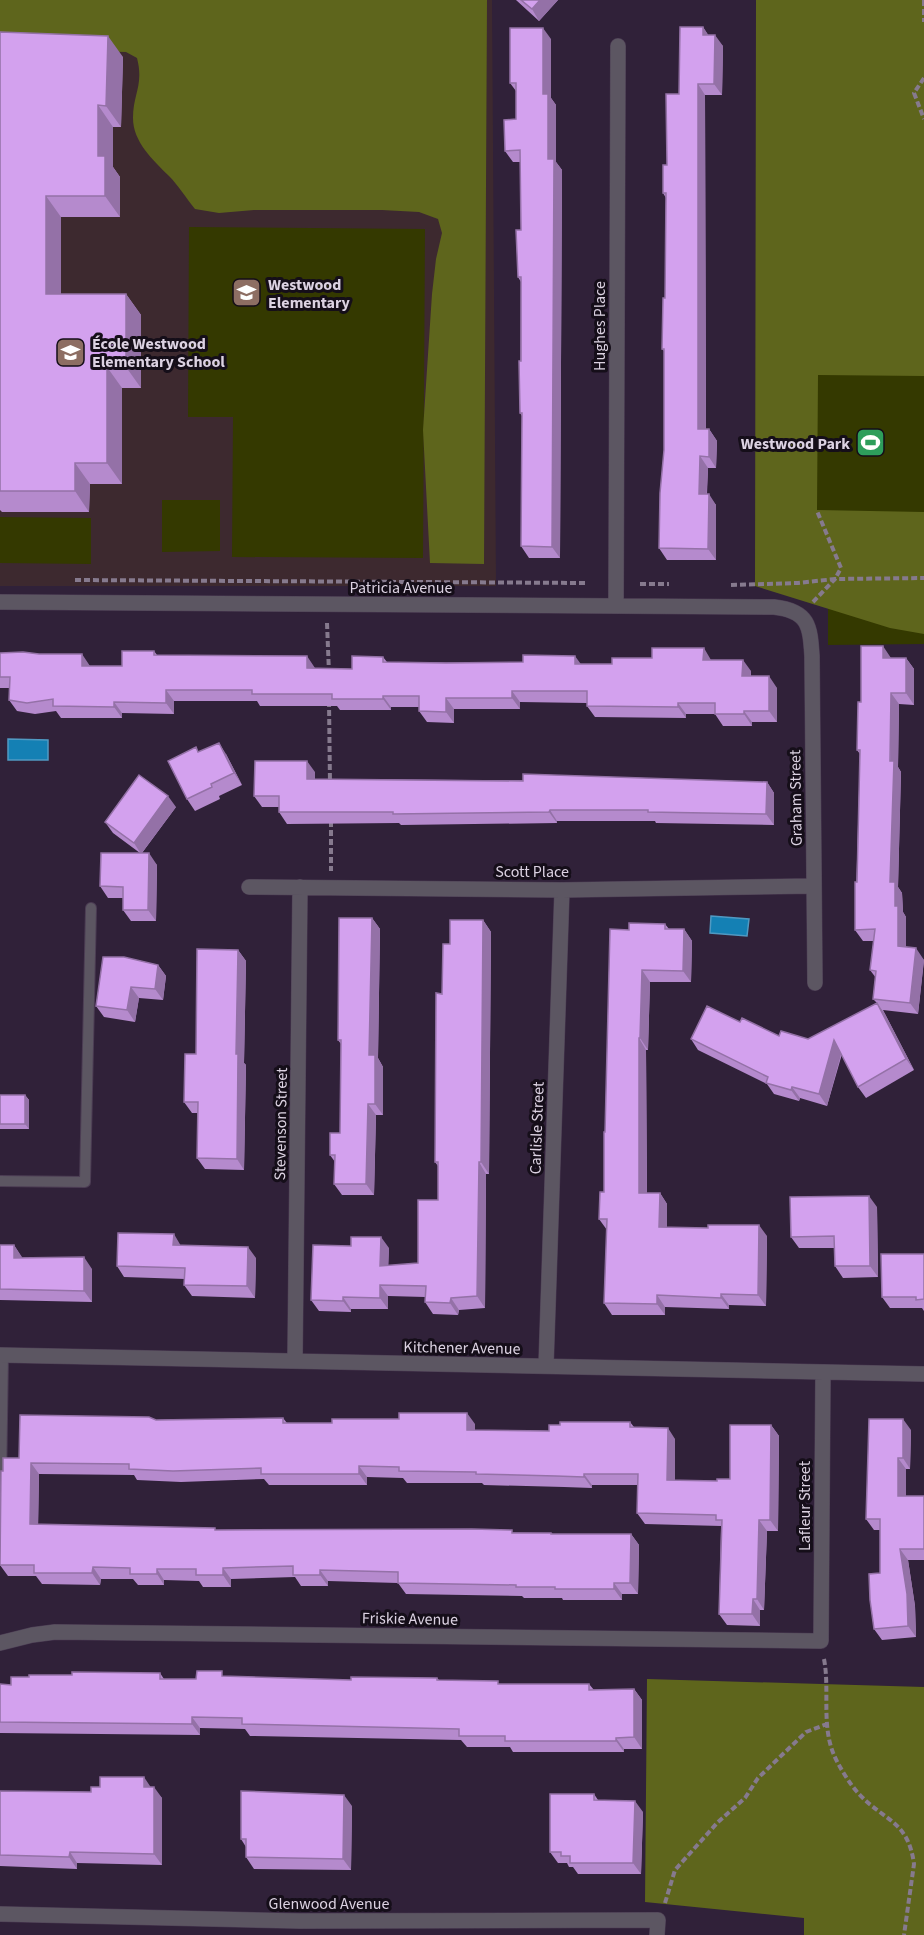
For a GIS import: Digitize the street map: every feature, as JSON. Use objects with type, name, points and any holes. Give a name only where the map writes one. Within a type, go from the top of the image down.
[{"type":"street","name":"Hughes Place","points":[[616,606],[618,46]]},
{"type":"street","name":"Patricia Avenue","points":[[0,602],[774,607],[800,615]]},
{"type":"street","name":"Graham Street","points":[[800,615],[809,629],[812,656],[815,983]]},
{"type":"street","name":"Scott Place","points":[[249,887],[562,890],[814,886]]},
{"type":"street","name":"Stevenson Street","points":[[295,1362],[300,887]]},
{"type":"street","name":"Carlisle Street","points":[[546,1366],[562,890]]},
{"type":"street","name":"Kitchener Avenue","points":[[1,1355],[924,1374]]},
{"type":"street","name":"Lafleur Street","points":[[821,1641],[823,1372]]},
{"type":"street","name":"Friskie Avenue","points":[[0,1643],[55,1632],[821,1641]]},
{"type":"street","name":"Glenwood Avenue","points":[[0,1914],[300,1928],[658,1928]]},
{"type":"lane","points":[[0,1181],[85,1182],[91,908]]},
{"type":"lane","points":[[1,1355],[1,1491]]},
{"type":"path","points":[[924,0],[924,22]]},
{"type":"path","points":[[924,78],[914,93],[924,119]]},
{"type":"path","points":[[800,615],[836,579],[841,568],[817,511]]},
{"type":"path","points":[[726,585],[798,584],[836,579],[924,578]]},
{"type":"path","points":[[150,581],[587,583]]},
{"type":"path","points":[[640,584],[672,584]]},
{"type":"path","points":[[326,620],[329,637],[329,685]]},
{"type":"path","points":[[329,697],[330,792]]},
{"type":"path","points":[[331,816],[331,887]]},
{"type":"path","points":[[821,1641],[825,1664],[827,1724],[834,1755],[858,1794],[901,1828],[913,1852],[914,1864],[904,1935]]},
{"type":"path","points":[[658,1928],[675,1870],[718,1822],[745,1798],[758,1778],[778,1757],[806,1732],[827,1724]]},
{"type":"shaded area","name":"Westwood Elementary","points":[[0,0],[492,0],[496,586],[0,586]]},
{"type":"green space","points":[[0,0],[487,0],[484,564],[430,563],[423,430],[432,294],[442,233],[438,219],[419,212],[382,210],[254,210],[219,213],[195,209],[145,150],[136,135],[133,110],[139,83],[137,58],[126,52],[0,49]]},
{"type":"green space","name":"Westwood Park","points":[[756,0],[924,0],[924,376],[818,375],[817,510],[924,512],[924,634],[890,628],[755,586]]},
{"type":"green space","name":"Westwood Park","points":[[780,0],[924,0],[924,644],[828,645],[828,586],[780,586]]},
{"type":"green space","points":[[189,227],[425,229],[423,558],[232,557],[233,417],[188,417]]},
{"type":"green space","points":[[162,500],[220,500],[220,551],[162,552]]},
{"type":"green space","points":[[0,517],[91,518],[91,564],[0,563]]},
{"type":"green space","points":[[647,1679],[924,1687],[924,1935],[804,1935],[804,1918],[645,1902]]},
{"type":"water","points":[[8,739],[48,740],[48,760],[8,760]]},
{"type":"water","points":[[711,916],[749,919],[747,936],[710,933]]},
{"type":"building","points":[[521,0],[540,0],[532,9]]},
{"type":"building","points":[[680,27],[703,27],[703,35],[715,35],[714,84],[698,84],[698,429],[709,429],[709,457],[700,456],[699,494],[709,494],[708,549],[659,548],[660,493],[664,450],[664,349],[662,349],[666,193],[663,193],[663,165],[667,165],[666,94],[679,94]]},
{"type":"building","points":[[510,28],[543,28],[543,94],[548,94],[548,159],[554,159],[552,547],[521,546],[522,413],[520,413],[519,361],[521,361],[521,277],[518,277],[516,230],[521,230],[520,150],[505,151],[504,120],[516,119],[516,83],[510,83]]},
{"type":"building","name":"École Westwood Elementary School","points":[[0,32],[108,36],[106,106],[98,105],[98,156],[105,156],[105,196],[46,196],[46,294],[126,294],[126,367],[107,367],[107,463],[75,463],[75,491],[0,491]]},
{"type":"building","points":[[861,646],[883,646],[883,658],[906,658],[906,693],[891,693],[890,761],[894,761],[890,882],[895,882],[895,906],[898,906],[898,946],[916,948],[910,1003],[873,999],[876,971],[870,970],[875,929],[855,930],[860,750],[857,750],[858,702],[861,702]]},
{"type":"building","points":[[652,648],[704,648],[703,660],[743,660],[742,676],[769,676],[769,711],[715,714],[715,703],[678,703],[678,707],[587,706],[587,691],[512,691],[512,698],[446,698],[446,712],[419,711],[419,696],[332,699],[332,694],[252,694],[252,690],[166,690],[166,703],[114,702],[114,707],[53,706],[53,699],[27,703],[9,700],[10,677],[0,677],[0,653],[82,654],[82,666],[122,666],[122,651],[154,651],[154,655],[307,656],[307,668],[352,669],[352,656],[383,657],[383,662],[446,663],[523,662],[523,655],[575,656],[575,664],[612,664],[612,658],[652,658]]},
{"type":"building","points":[[219,743],[234,773],[187,799],[168,761],[196,747],[198,752]]},
{"type":"building","points":[[255,761],[307,761],[307,779],[523,781],[523,774],[767,782],[766,814],[648,812],[648,810],[393,814],[393,812],[279,812],[279,796],[254,796]]},
{"type":"building","points":[[139,775],[168,796],[134,843],[105,822]]},
{"type":"building","points":[[101,853],[149,853],[148,910],[123,910],[123,887],[100,886]]},
{"type":"building","points":[[339,918],[372,918],[369,1055],[375,1055],[375,1104],[368,1104],[366,1184],[334,1184],[335,1155],[330,1155],[330,1133],[340,1133]]},
{"type":"building","points":[[450,920],[483,920],[481,1162],[479,1162],[477,1296],[451,1298],[450,1303],[425,1302],[426,1286],[380,1285],[380,1298],[343,1297],[343,1301],[311,1300],[313,1245],[351,1246],[351,1237],[381,1237],[380,1266],[418,1263],[418,1200],[438,1200],[438,1162],[435,1162],[436,993],[442,994],[443,944],[450,944]]},
{"type":"building","points":[[629,923],[665,924],[665,929],[684,929],[683,971],[642,970],[639,1038],[639,1193],[660,1193],[659,1227],[708,1228],[708,1225],[759,1225],[758,1295],[721,1294],[721,1298],[657,1295],[657,1304],[604,1303],[607,1219],[599,1219],[600,1192],[604,1192],[610,929],[629,930]]},
{"type":"building","points":[[197,949],[238,950],[237,1159],[197,1158],[198,1102],[184,1102],[185,1054],[196,1054]]},
{"type":"building","points":[[103,957],[124,957],[158,965],[155,989],[131,987],[127,1010],[96,1006]]},
{"type":"building","points":[[877,1003],[906,1059],[858,1087],[834,1040],[819,1094],[766,1083],[768,1077],[691,1039],[707,1006],[740,1022],[742,1018],[779,1036],[781,1031],[808,1039]]},
{"type":"building","points":[[0,1095],[25,1095],[25,1124],[0,1124]]},
{"type":"building","points":[[869,1196],[870,1266],[835,1266],[834,1236],[791,1237],[790,1197]]},
{"type":"building","points":[[118,1233],[174,1234],[173,1245],[248,1247],[247,1286],[184,1285],[185,1268],[117,1266]]},
{"type":"building","points":[[0,1245],[14,1245],[14,1258],[84,1257],[84,1291],[0,1289]]},
{"type":"building","points":[[881,1254],[924,1254],[924,1299],[882,1297]]},
{"type":"building","points":[[399,1413],[467,1413],[467,1430],[549,1431],[549,1425],[560,1425],[560,1422],[630,1422],[630,1427],[668,1428],[667,1480],[730,1479],[730,1425],[771,1425],[770,1520],[759,1520],[757,1599],[753,1599],[752,1614],[719,1614],[722,1520],[716,1520],[716,1515],[637,1513],[638,1474],[584,1474],[584,1477],[476,1474],[476,1472],[399,1471],[399,1467],[359,1466],[359,1474],[261,1474],[261,1468],[173,1471],[129,1469],[129,1464],[31,1463],[30,1524],[215,1528],[215,1530],[472,1529],[512,1530],[512,1533],[631,1534],[630,1583],[614,1583],[614,1589],[398,1583],[398,1572],[320,1570],[320,1575],[293,1575],[293,1566],[223,1568],[223,1575],[196,1575],[196,1569],[157,1569],[157,1574],[130,1574],[130,1568],[93,1567],[92,1573],[34,1573],[34,1565],[0,1565],[1,1471],[3,1471],[3,1458],[19,1458],[20,1415],[149,1417],[156,1420],[283,1418],[283,1423],[332,1423],[332,1419],[399,1419]]},
{"type":"building","points":[[869,1419],[903,1419],[903,1458],[898,1458],[898,1496],[924,1496],[924,1549],[900,1549],[907,1594],[908,1626],[874,1629],[869,1574],[880,1573],[880,1519],[866,1519]]},
{"type":"building","points":[[197,1671],[222,1671],[222,1676],[351,1680],[351,1677],[437,1678],[437,1680],[498,1681],[498,1684],[589,1684],[589,1690],[634,1689],[634,1737],[616,1738],[616,1741],[505,1741],[505,1736],[459,1736],[459,1729],[242,1724],[242,1718],[192,1717],[192,1724],[0,1722],[0,1684],[11,1685],[11,1677],[72,1675],[72,1672],[160,1673],[160,1679],[196,1679]]},
{"type":"building","points":[[100,1777],[144,1777],[144,1787],[154,1787],[154,1854],[70,1852],[69,1857],[0,1855],[0,1791],[91,1792],[91,1787],[100,1787]]},
{"type":"building","points":[[241,1791],[344,1795],[343,1859],[246,1857],[246,1839],[241,1839]]},
{"type":"building","points":[[550,1794],[594,1794],[594,1800],[635,1801],[633,1863],[570,1863],[570,1856],[561,1856],[561,1852],[550,1852]]},
{"type":"place","name":"Westwood Elementary","points":[[247,293]]},
{"type":"place","name":"École Westwood Elementary School","points":[[71,352]]},
{"type":"place","name":"Westwood Park","points":[[871,443]]}]
